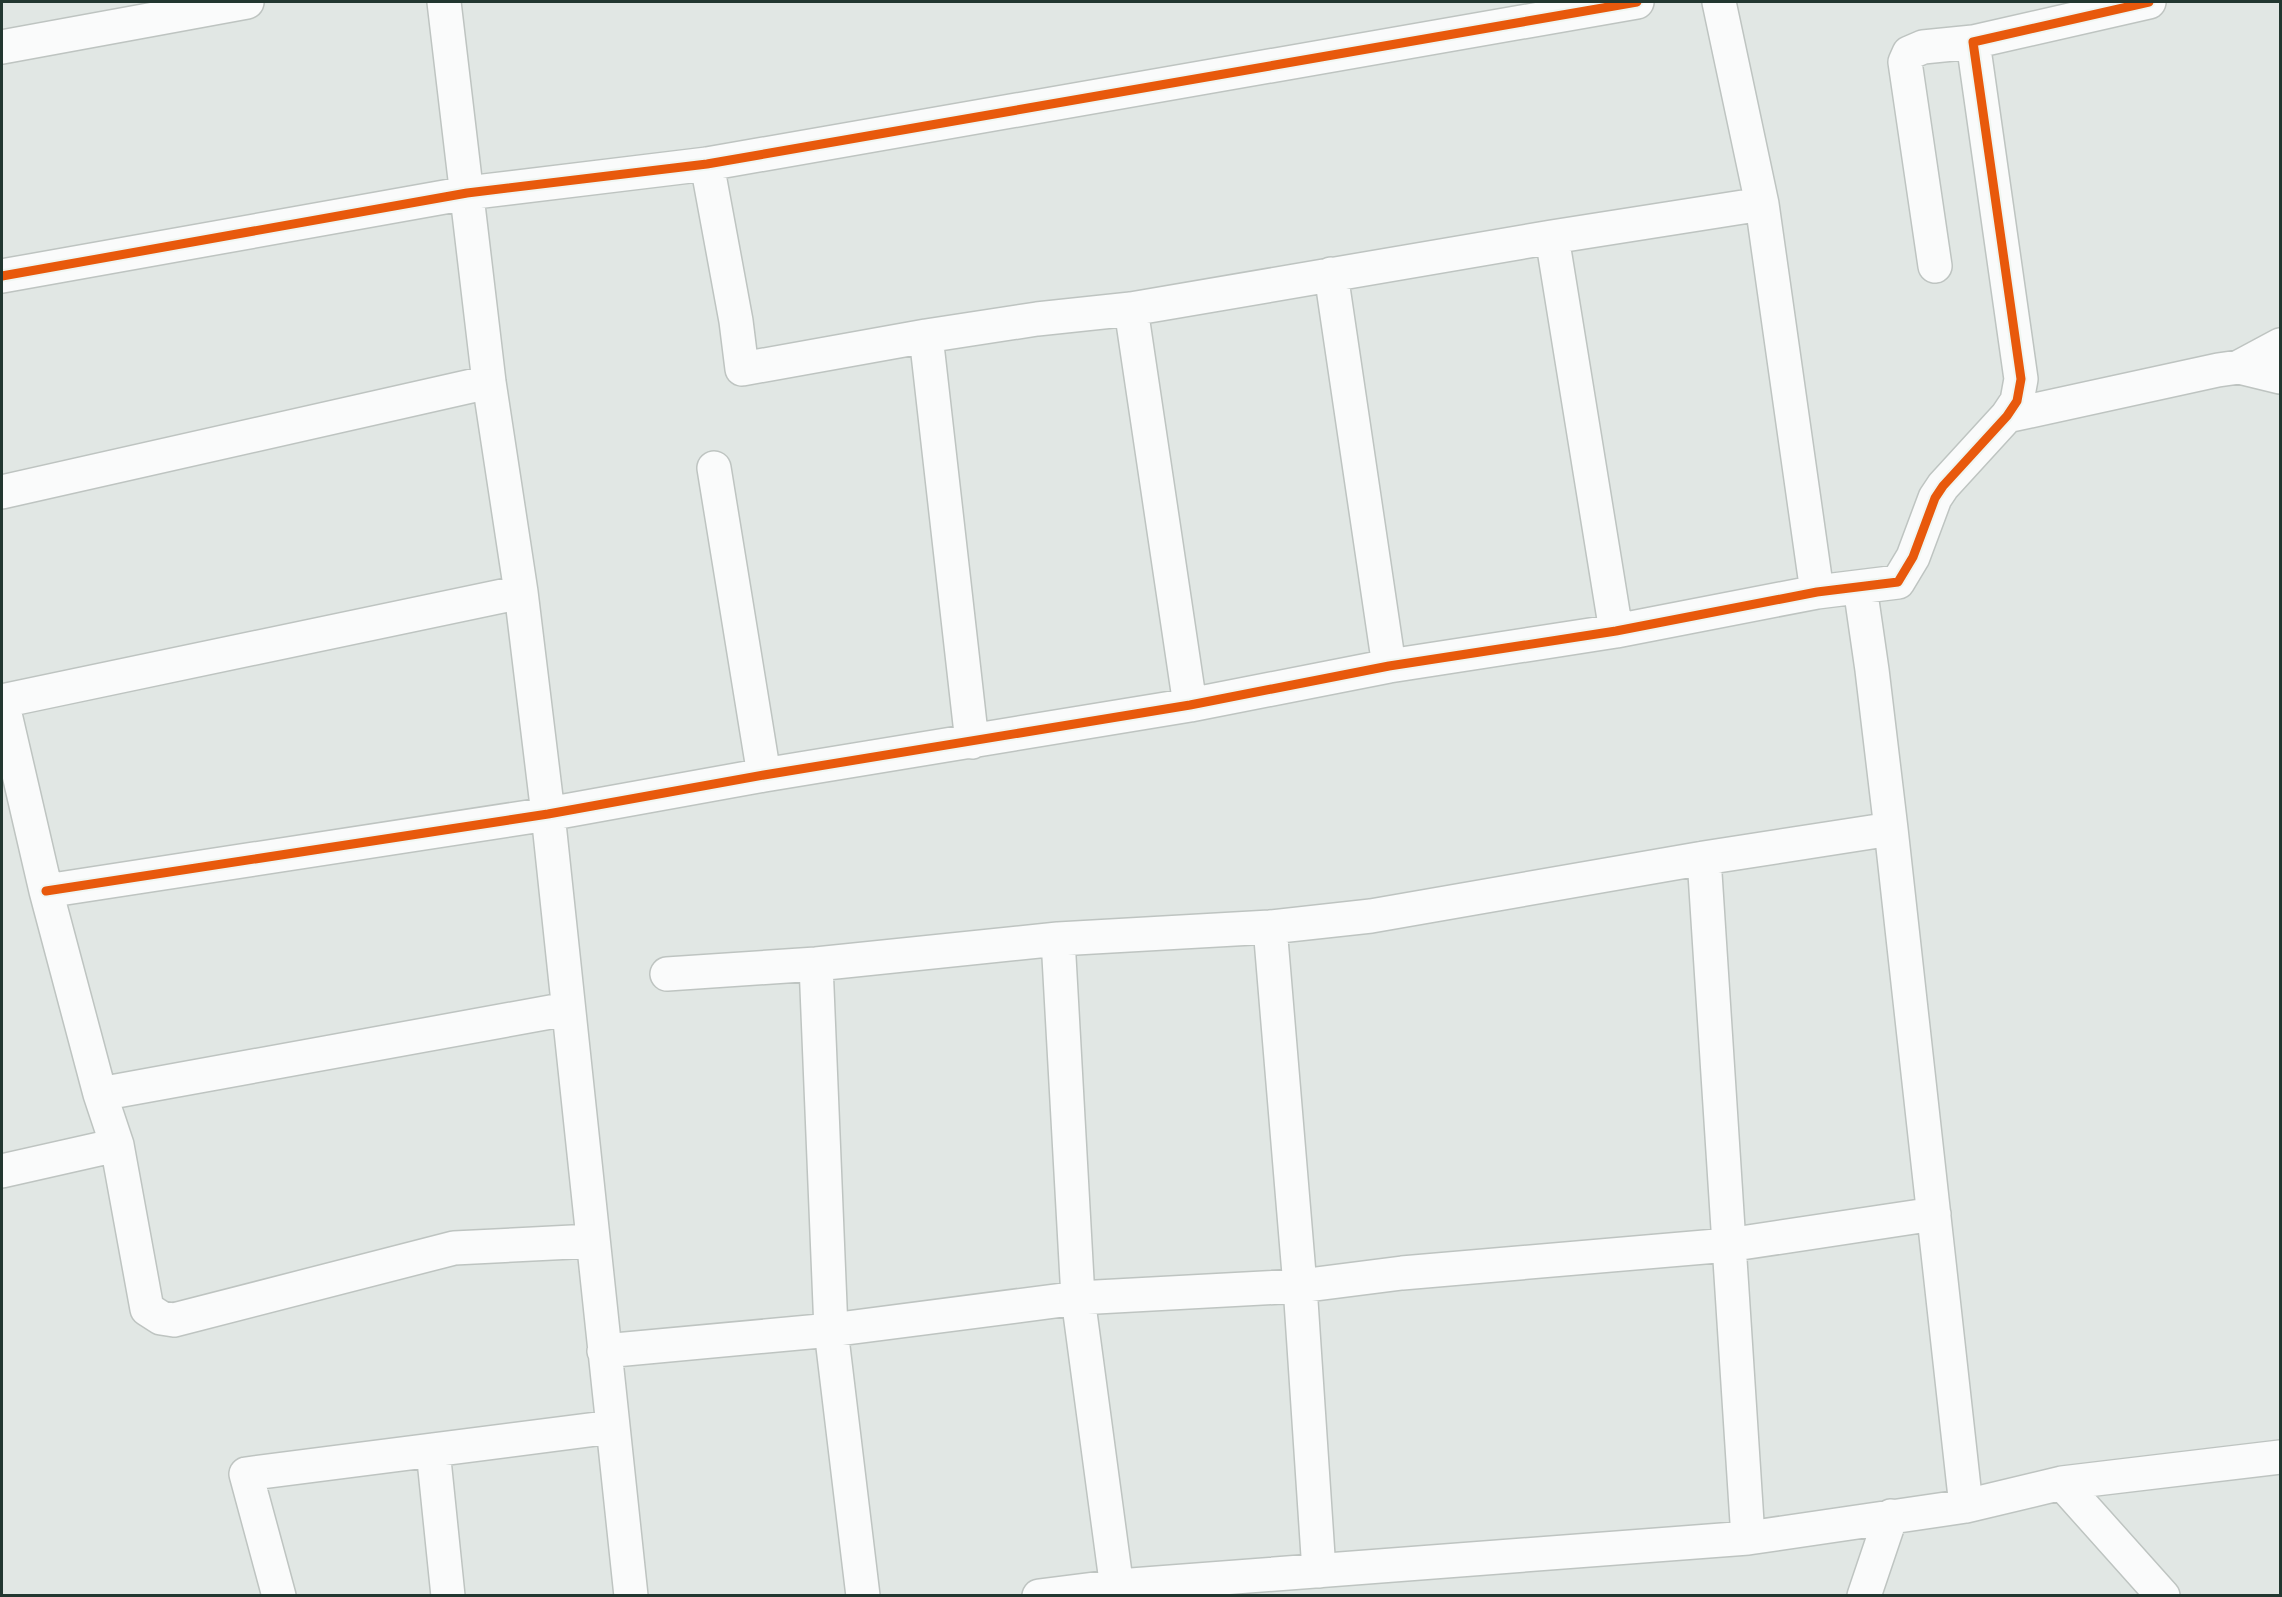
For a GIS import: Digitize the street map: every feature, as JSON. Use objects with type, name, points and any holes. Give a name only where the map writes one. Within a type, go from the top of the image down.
[{"type":"street","points":[[2,47],[247,2]]},
{"type":"street","points":[[444,2],[489,382],[521,592],[548,814],[631,1596]]},
{"type":"street","points":[[2,276],[467,193],[707,164],[1637,2]]},
{"type":"street","points":[[1719,2],[1762,204],[1817,592]]},
{"type":"street","points":[[1935,266],[1905,62],[1909,53],[1923,47],[1973,42],[2149,2]]},
{"type":"street","points":[[46,891],[548,814],[764,775],[1190,705],[1389,666],[1616,631],[1817,592],[1898,582],[1913,557],[1939,492],[2018,401],[2021,379],[1973,42]]},
{"type":"street","points":[[707,164],[736,321],[741,369],[926,336],[1037,319],[1131,309],[1552,237],[1762,204]]},
{"type":"street","points":[[1552,237],[1616,631]]},
{"type":"street","points":[[1331,274],[1389,666]]},
{"type":"street","points":[[1131,309],[1190,705]]},
{"type":"street","points":[[926,336],[972,742]]},
{"type":"street","points":[[2007,416],[2239,367],[2280,345]]},
{"type":"street","points":[[2239,367],[2280,377]]},
{"type":"street","points":[[2,492],[489,382]]},
{"type":"street","points":[[714,468],[764,775]]},
{"type":"street","points":[[1860,587],[1891,829],[1966,1506]]},
{"type":"street","points":[[521,592],[2,701],[46,891],[100,1094],[117,1145],[147,1309],[161,1318],[174,1320],[454,1248],[592,1241]]},
{"type":"street","points":[[668,974],[816,964],[1058,939],[1270,927],[1371,916],[1704,858],[1891,829]]},
{"type":"street","points":[[1704,858],[1748,1538]]},
{"type":"street","points":[[1270,927],[1300,1286],[1319,1571]]},
{"type":"street","points":[[1058,939],[1078,1298],[1118,1591]]},
{"type":"street","points":[[816,964],[831,1330],[863,1596]]},
{"type":"street","points":[[100,1094],[567,1009]]},
{"type":"street","points":[[2,1171],[117,1145]]},
{"type":"street","points":[[604,1351],[831,1330],[1078,1298],[1300,1286],[1402,1273],[1728,1245],[1934,1214]]},
{"type":"street","points":[[279,1596],[246,1474],[612,1427]]},
{"type":"street","points":[[433,1450],[448,1596]]},
{"type":"street","points":[[1040,1596],[1118,1591],[1319,1571],[1748,1538],[1966,1506],[2062,1483],[2280,1457]]},
{"type":"street","points":[[2062,1483],[2163,1596]]},
{"type":"street","points":[[1870,1592],[1891,1516]]},
{"type":"cycle path","points":[[2,276],[467,193],[707,164],[1637,2]]},
{"type":"cycle path","points":[[46,891],[548,814],[764,775],[1190,705],[1389,666],[1616,631],[1817,592],[1898,582],[1913,557],[1935,498],[1943,486],[2007,416],[2017,401],[2021,379],[1973,42],[2149,2]]}]
